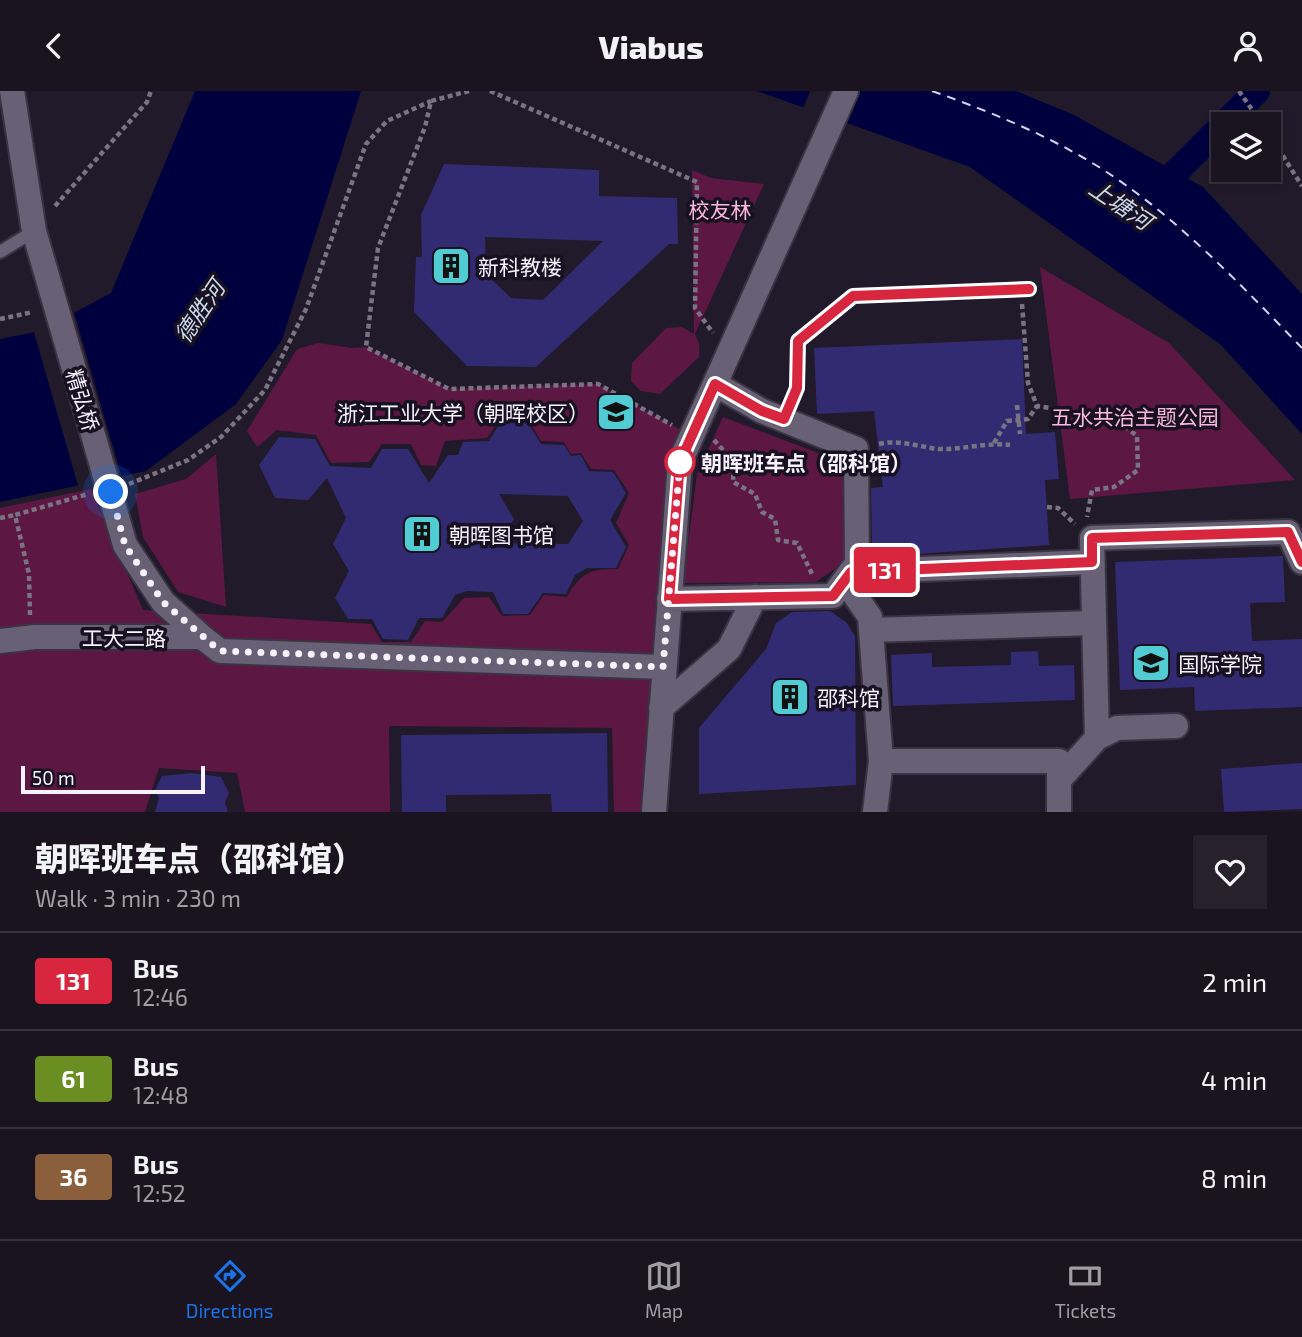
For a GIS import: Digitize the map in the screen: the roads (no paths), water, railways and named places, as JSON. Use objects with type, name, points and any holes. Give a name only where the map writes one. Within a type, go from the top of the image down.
[{"type":"street","name":"精弘桥","points":[[12,91],[34,231],[54,308],[125,545],[163,602],[202,637]]},
{"type":"street","points":[[654,812],[680,462],[846,91]]},
{"type":"street","points":[[669,599],[833,596],[857,563],[856,449],[762,411],[715,384]]},
{"type":"street","points":[[848,576],[1288,532],[1302,562]]},
{"type":"street","points":[[1092,550],[1097,738]]},
{"type":"street","points":[[848,576],[870,617],[881,761],[875,812]]},
{"type":"street","points":[[660,708],[729,649],[755,597]]},
{"type":"street","points":[[871,630],[1094,623]]},
{"type":"street","name":"工大二路","points":[[0,641],[30,637],[202,637],[220,651],[663,667]]},
{"type":"street","points":[[1059,780],[1097,738],[1117,728],[1176,726]]},
{"type":"street","points":[[881,761],[1059,761],[1059,812]]},
{"type":"lane","points":[[0,252],[34,231]]},
{"type":"lane","points":[[784,419],[797,388],[798,341],[853,296],[1025,289]]},
{"type":"water","name":"德胜河","points":[[195,91],[361,91],[282,340],[236,404],[146,471],[0,502],[0,339],[40,331],[111,293]]},
{"type":"water","name":"上塘河","points":[[757,91],[1016,91],[1074,115],[1203,187],[1302,294],[1302,434],[1220,344],[970,167]]},
{"type":"waterway","name":"上塘河","points":[[1152,196],[1257,91]]},
{"type":"place","name":"新科教楼","points":[[451,266]]},
{"type":"place","name":"浙江工业大学（朝晖校区）","points":[[616,412]]},
{"type":"place","name":"朝晖班车点（邵科馆）","points":[[680,462]]},
{"type":"place","name":"朝晖图书馆","points":[[422,534]]},
{"type":"place","name":"国际学院","points":[[1151,663]]},
{"type":"place","name":"邵科馆","points":[[790,697]]},
{"type":"park label","name":"校友林","points":[[720,209]]},
{"type":"park label","name":"五水共治主题公园","points":[[1135,416]]}]
